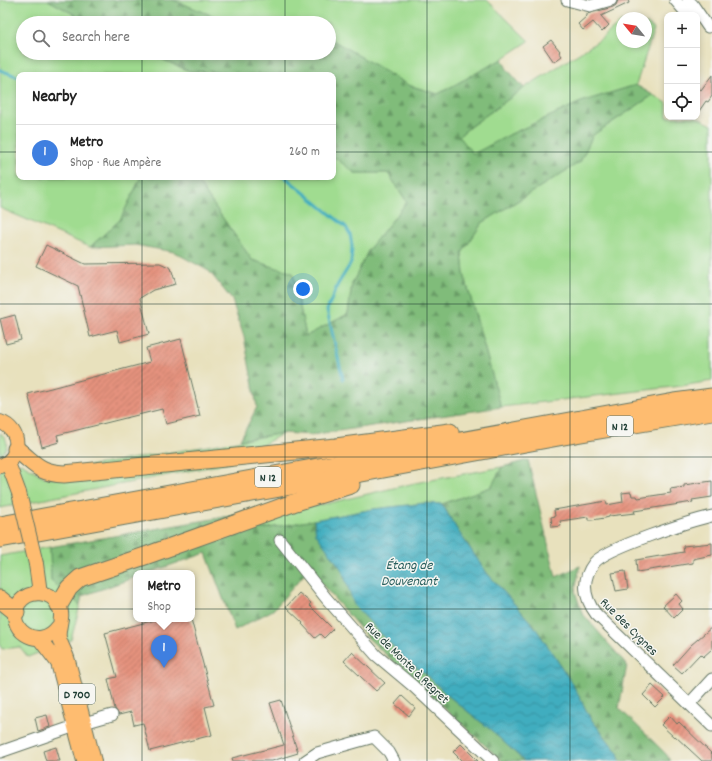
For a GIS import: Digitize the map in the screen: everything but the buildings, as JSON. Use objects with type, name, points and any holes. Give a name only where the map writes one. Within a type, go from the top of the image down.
[{"type":"highway","name":"N 12","points":[[0,526],[674,402],[712,397]]},
{"type":"highway","name":"N 12","points":[[0,539],[564,436],[712,411]]},
{"type":"highway","points":[[8,459],[52,474],[64,474],[336,447],[492,427],[536,428]]},
{"type":"highway","name":"N 12","points":[[59,605],[69,588],[80,578],[336,489],[377,479],[400,466]]},
{"type":"highway","points":[[0,600],[16,612]]},
{"type":"main road","points":[[0,422],[11,428],[17,441],[8,459],[19,493],[36,564],[40,593]]},
{"type":"main road","points":[[34,593],[48,595],[59,605],[61,616],[58,627],[50,635],[32,638],[21,631],[18,625],[16,612],[22,600],[27,596],[34,593]]},
{"type":"main road","name":"D 700","points":[[58,627],[59,638],[67,658],[84,761]]},
{"type":"main road","name":"D 700","points":[[39,638],[58,662],[79,724],[94,761]]},
{"type":"street","points":[[567,0],[590,6],[611,0]]},
{"type":"street","points":[[675,0],[685,12]]},
{"type":"street","points":[[688,0],[710,28]]},
{"type":"street","points":[[700,23],[710,28]]},
{"type":"street","name":"Rue des Cygnes","points":[[712,516],[698,519],[628,544],[599,558],[588,573],[585,586],[589,605],[596,614],[712,726]]},
{"type":"street","name":"Rue de Monte à Regret","points":[[280,540],[326,598],[376,655],[413,686],[493,761]]},
{"type":"street","points":[[689,704],[712,679]]},
{"type":"street","points":[[0,752],[79,724],[112,715]]},
{"type":"street","points":[[305,761],[317,753],[374,737],[389,752],[394,761]]},
{"type":"green space","points":[[0,0],[48,0],[77,16],[16,16],[16,60],[164,60],[189,71],[226,72],[16,72],[16,180],[140,180],[120,220],[90,247],[0,208]]},
{"type":"green space","points":[[48,0],[173,0],[213,16],[77,16]]},
{"type":"green space","points":[[173,0],[487,0],[529,41],[502,59],[438,94],[408,85],[336,42],[336,16],[213,16]]},
{"type":"green space","points":[[616,26],[616,48],[648,48],[636,85],[581,102],[511,134],[473,155],[459,136],[524,88],[600,40]]},
{"type":"green space","points":[[336,42],[408,85],[438,94],[502,59],[507,69],[524,88],[459,136],[473,154],[511,134],[581,102],[636,85],[653,95],[593,135],[580,162],[482,223],[462,253],[464,274],[501,407],[311,435],[284,433],[240,440],[257,407],[244,337],[232,300],[209,271],[174,252],[135,245],[90,247],[120,220],[140,180],[197,181],[252,260],[293,273],[306,336],[348,314],[352,284],[369,249],[407,202],[388,173],[355,173],[336,158],[336,72],[189,71],[164,60],[336,60]]},
{"type":"green space","points":[[653,95],[664,101],[664,120],[700,119],[712,125],[712,381],[501,407],[464,274],[462,253],[482,223],[580,162],[593,135]]},
{"type":"green space","points":[[336,158],[355,173],[388,173],[407,202],[369,249],[352,284],[348,314],[306,336],[293,274],[252,260],[197,181],[194,180],[336,180]]},
{"type":"green space","points":[[0,433],[5,438],[7,444],[5,450],[0,455]]},
{"type":"green space","points":[[284,433],[229,463],[0,508],[0,470],[21,463],[46,478],[89,466]]},
{"type":"green space","points":[[528,460],[556,577],[580,566],[575,591],[582,613],[627,665],[619,708],[666,754],[670,761],[620,761],[618,753],[590,718],[577,692],[534,626],[487,573],[458,531],[442,504],[491,487],[502,467]]},
{"type":"green space","points":[[502,467],[491,487],[442,504],[425,503],[374,509],[264,529],[224,517],[316,506],[415,483]]},
{"type":"green space","points":[[224,517],[264,529],[314,520],[317,534],[342,570],[355,605],[406,660],[426,674],[446,694],[491,730],[524,761],[502,761],[370,640],[309,569],[273,610],[235,630],[206,553],[157,570],[133,570],[133,578],[82,596],[80,605],[51,581],[50,547]]},
{"type":"green space","points":[[50,547],[51,581],[80,605],[71,640],[28,657],[20,647],[2,649],[0,646],[0,556]]},
{"type":"water","name":"Étang de Douvenant","points":[[425,503],[442,504],[458,531],[487,573],[534,626],[577,692],[590,718],[618,753],[620,761],[524,761],[491,730],[446,694],[426,674],[406,660],[354,605],[342,570],[316,534],[314,520],[374,509]]},
{"type":"waterway","points":[[0,70],[16,76]]},
{"type":"waterway","points":[[289,180],[346,227],[350,234],[352,246],[351,263],[338,284],[327,310],[343,379]]},
{"type":"place","name":"Metro","points":[[164,668]]}]
